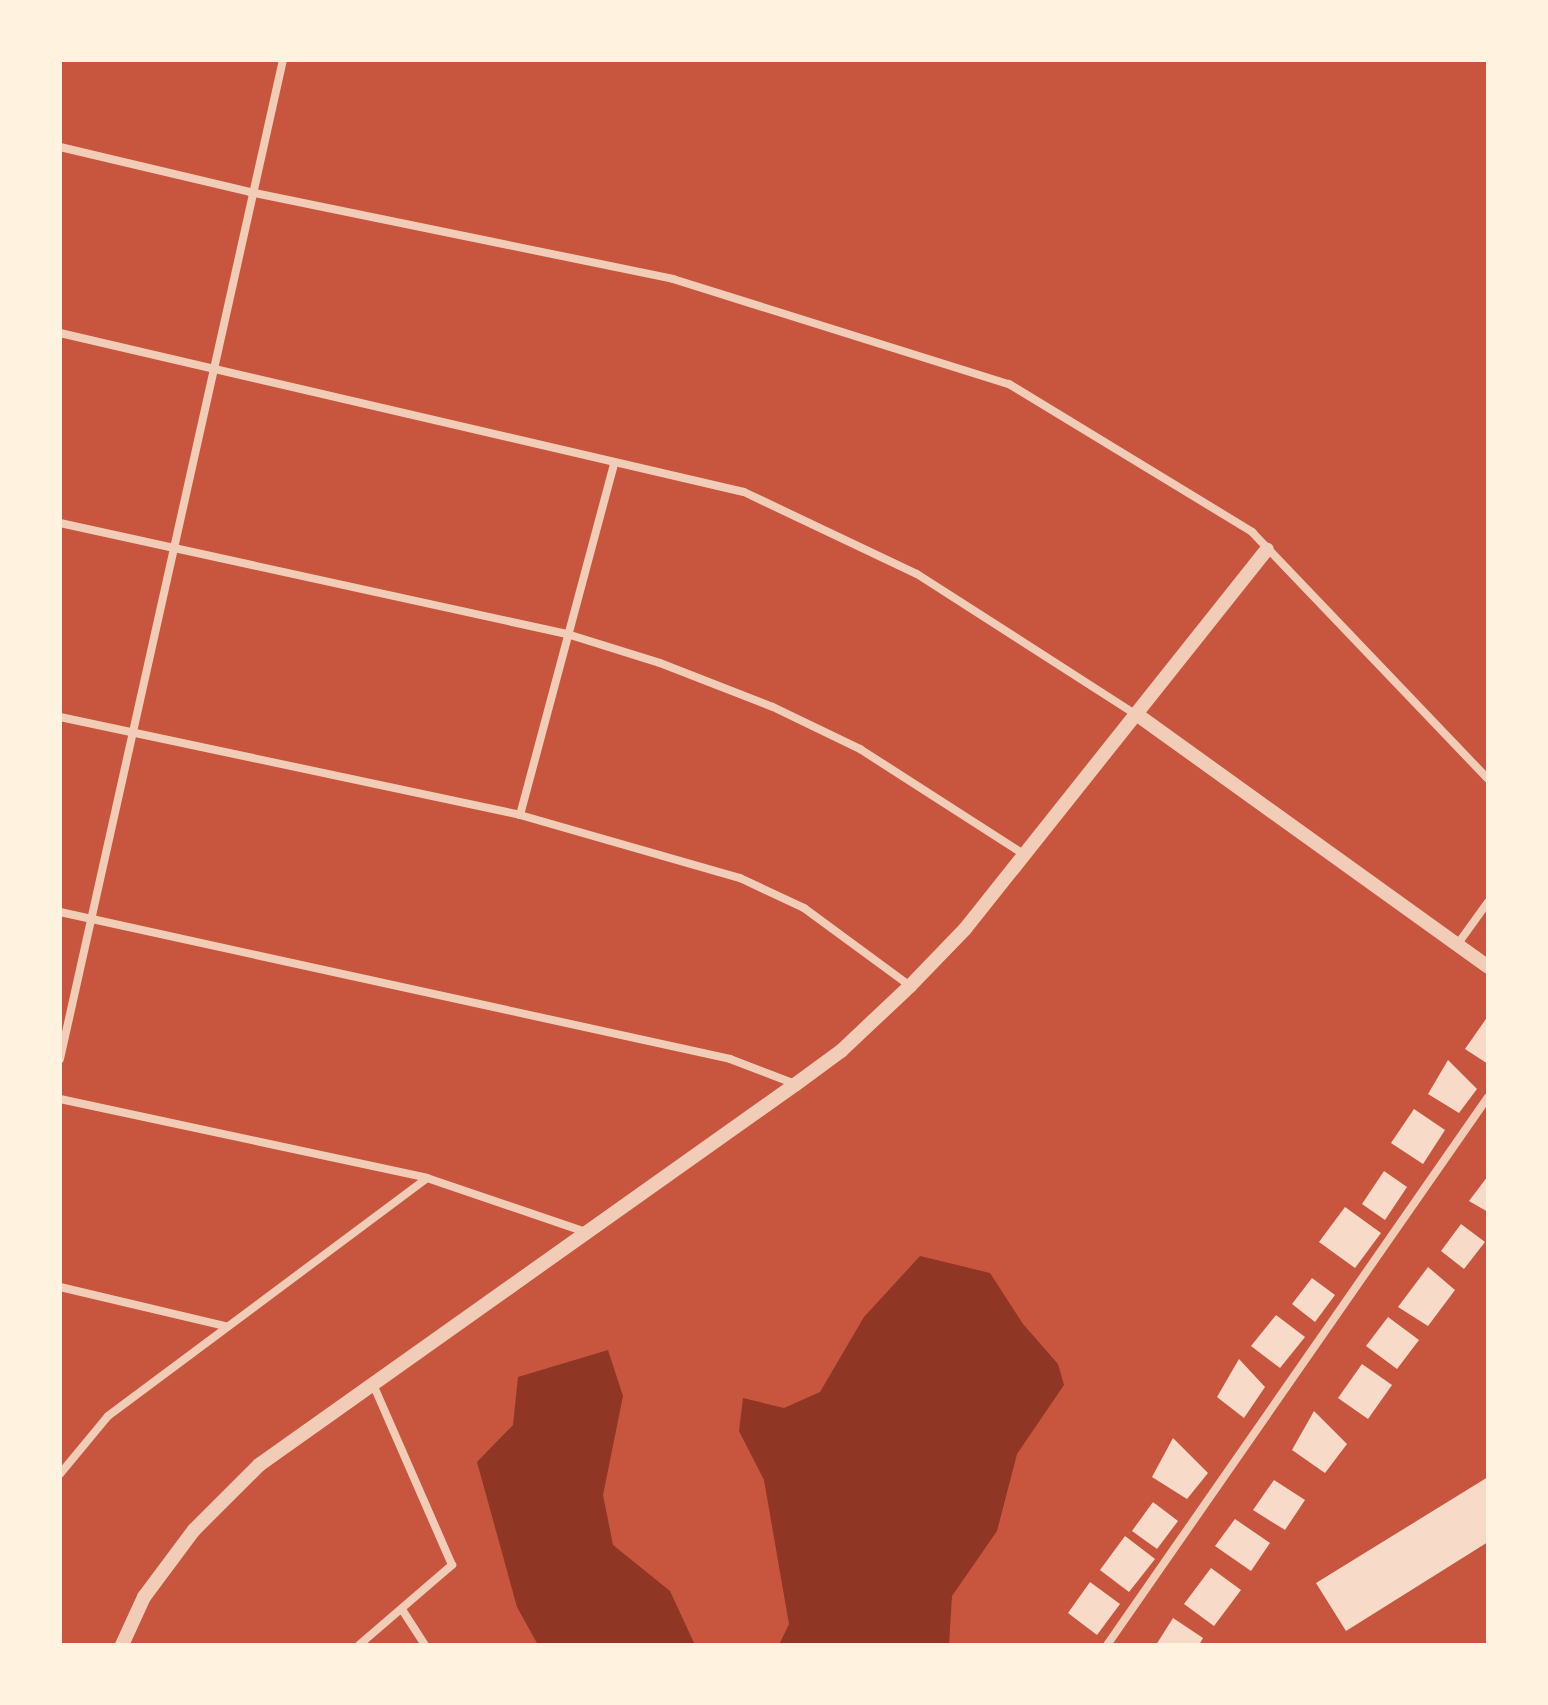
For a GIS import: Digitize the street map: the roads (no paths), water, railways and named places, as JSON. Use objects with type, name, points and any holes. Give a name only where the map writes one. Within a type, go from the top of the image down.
[{"type":"street","points":[[60,1059],[130,735],[215,367],[250,192],[283,60]]},
{"type":"street","points":[[60,147],[250,192],[673,279],[1009,384],[1252,532],[1488,779]]},
{"type":"street","points":[[60,333],[744,492],[917,574],[1139,716],[1488,967]]},
{"type":"street","points":[[520,815],[614,464]]},
{"type":"street","points":[[60,523],[567,634],[773,707],[860,749],[1025,855]]},
{"type":"street","points":[[122,1645],[144,1597],[194,1530],[259,1465],[841,1051],[910,986],[965,929],[1139,716],[1267,550]]},
{"type":"street","points":[[60,717],[130,735],[520,815],[740,878],[804,908],[910,986]]},
{"type":"street","points":[[1457,945],[1488,902]]},
{"type":"street","points":[[60,912],[730,1059],[796,1084]]},
{"type":"street","points":[[1107,1645],[1488,1097]]},
{"type":"street","points":[[60,1099],[427,1178],[587,1232]]},
{"type":"street","points":[[60,1474],[108,1416],[427,1178]]},
{"type":"street","points":[[60,1287],[225,1326]]},
{"type":"street","points":[[359,1645],[403,1611],[452,1565],[373,1384]]},
{"type":"street","points":[[403,1611],[425,1645]]}]
